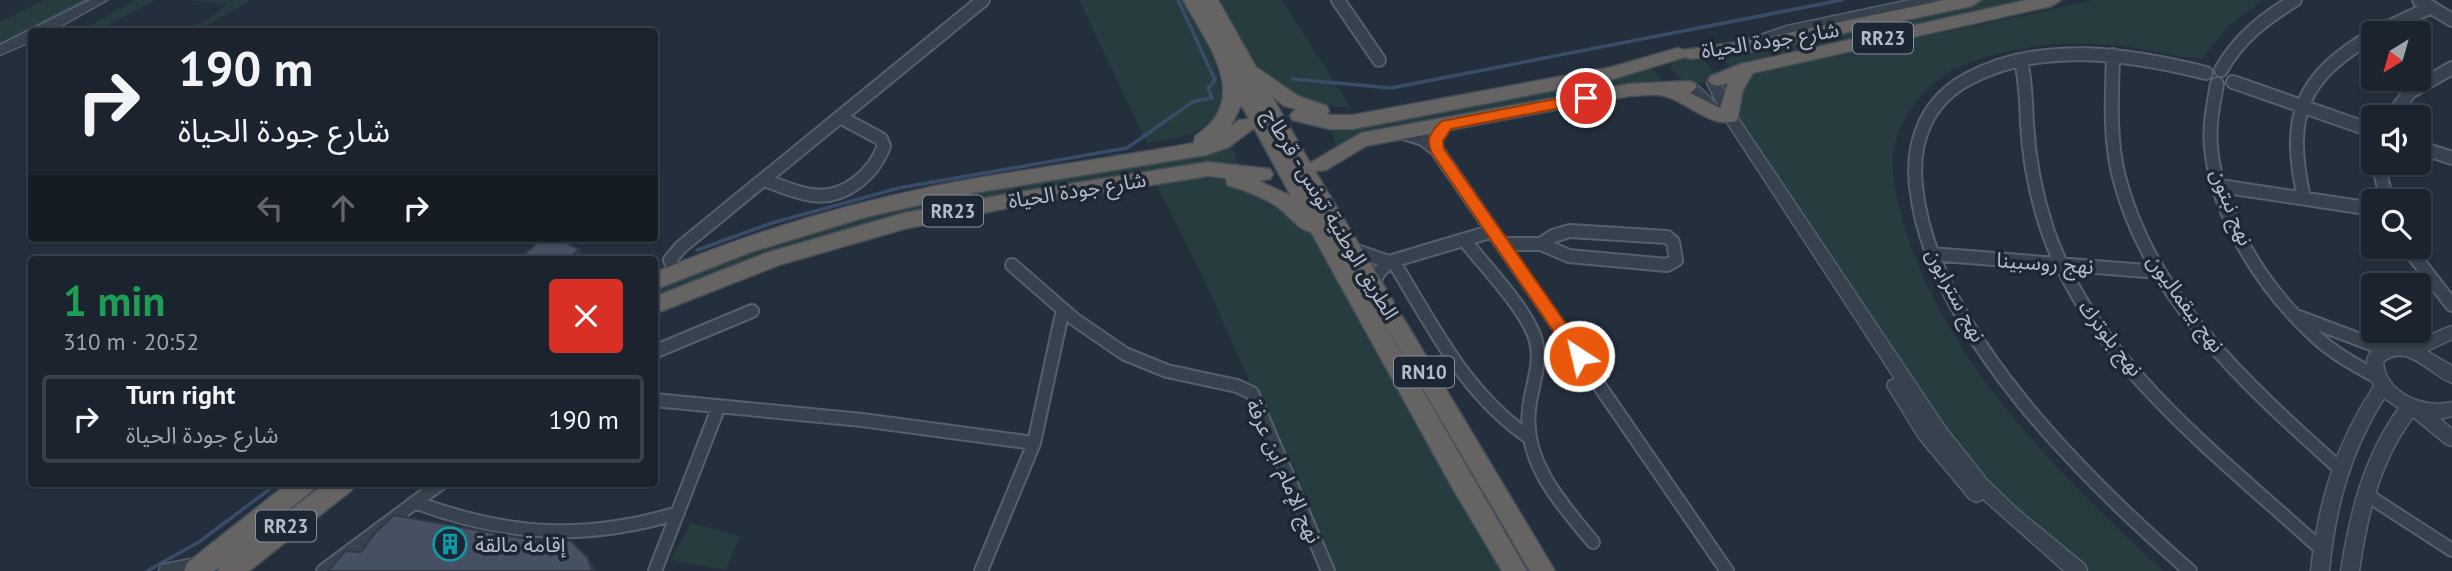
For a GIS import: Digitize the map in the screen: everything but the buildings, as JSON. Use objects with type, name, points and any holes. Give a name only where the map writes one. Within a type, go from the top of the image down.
[{"type":"highway","name":"الطريق الوطنية تونس - قرطاج","points":[[1192,0],[1235,65]]},
{"type":"highway","name":"الطريق الوطنية تونس - قرطاج","points":[[1209,0],[1258,119],[1308,176],[1543,571]]},
{"type":"highway","name":"شارع جودة الحياة","points":[[658,280],[766,238],[898,201],[1214,146],[1258,119],[1299,116],[1330,122],[1353,122],[1613,73],[1684,53],[1734,50],[1972,0]]},
{"type":"highway","name":"شارع جودة الحياة","points":[[658,304],[773,259],[904,221],[1013,200],[1208,169],[1308,176],[1336,153],[1362,140],[1657,87],[1700,88],[1747,68],[2052,0]]},
{"type":"highway","name":"شارع جودة الحياة","points":[[1689,87],[1673,80],[1666,70],[1667,60],[1684,53],[1705,57],[1716,66],[1719,76],[1715,82]]},
{"type":"highway","points":[[1235,65],[1280,94],[1311,109],[1346,115],[1406,113]]},
{"type":"highway","points":[[1174,152],[1208,138],[1228,118],[1234,95],[1235,65]]},
{"type":"highway","points":[[1657,87],[1725,116],[1732,90],[1747,68]]},
{"type":"highway","points":[[1299,116],[1311,121],[1326,137],[1325,156],[1308,176]]},
{"type":"highway","points":[[1258,119],[1237,139],[1240,156],[1253,169],[1263,174]]},
{"type":"highway","points":[[1179,173],[1229,178],[1252,185],[1289,204],[1302,215],[1347,273]]},
{"type":"highway","name":"الطريق الوطنية تونس - قرطاج","points":[[1308,176],[1347,273],[1461,482],[1515,571]]},
{"type":"highway","name":"RR23","points":[[230,571],[253,538],[301,487]]},
{"type":"highway","name":"RR23","points":[[253,538],[337,487]]},
{"type":"highway","points":[[190,570],[253,538]]},
{"type":"highway","points":[[238,571],[253,538]]},
{"type":"street","points":[[46,28],[100,0]]},
{"type":"street","points":[[675,272],[670,260],[677,251],[983,0]]},
{"type":"street","points":[[1338,0],[1378,60]]},
{"type":"street","points":[[1734,50],[1787,30],[1930,0]]},
{"type":"street","points":[[2221,70],[2246,33],[2295,0]]},
{"type":"street","points":[[2419,0],[2452,20]]},
{"type":"street","points":[[2401,21],[2431,7]]},
{"type":"street","points":[[0,51],[28,37]]},
{"type":"street","points":[[2304,198],[2299,180],[2296,138],[2303,106],[2311,87],[2328,63],[2361,42]]},
{"type":"street","name":"نهج سترابون","points":[[2190,571],[2091,478],[1998,371],[1967,322],[1931,254],[1915,185],[1915,146],[1921,127],[1940,100],[1960,82],[1990,68],[2063,54],[2113,55],[2170,63],[2206,73]]},
{"type":"street","name":"نهج بيقماليون","points":[[2113,55],[2111,105],[2119,179],[2132,215],[2159,272],[2209,339],[2238,372],[2338,467]]},
{"type":"street","name":"نهج بلوترك","points":[[2021,61],[2026,82],[2031,160],[2047,231],[2059,263],[2086,309],[2120,356],[2180,417],[2321,549]]},
{"type":"street","points":[[2400,105],[2410,92],[2452,68]]},
{"type":"street","points":[[2233,82],[2228,86],[2217,84],[2208,79],[2206,73],[2211,69],[2221,70],[2230,76],[2233,82],[2361,127]]},
{"type":"street","points":[[1715,82],[1725,116],[1925,433],[1987,506],[2061,571]]},
{"type":"street","name":"نهج نبتون","points":[[2217,84],[2210,122],[2212,155],[2234,222],[2256,264],[2274,293],[2330,349],[2380,381]]},
{"type":"street","points":[[1689,87],[1725,116],[1938,432],[1981,485],[2010,514],[2078,571]]},
{"type":"street","points":[[764,180],[807,194],[831,195],[845,191],[869,172],[884,146],[881,139],[840,117]]},
{"type":"street","points":[[1437,150],[1436,136],[1447,125]]},
{"type":"street","points":[[1404,133],[1423,138],[1437,150],[1727,571]]},
{"type":"street","points":[[2431,151],[2452,158]]},
{"type":"street","points":[[2220,186],[2361,207]]},
{"type":"street","points":[[1373,284],[1379,272],[1391,261],[1493,230]]},
{"type":"street","points":[[1503,244],[1541,244],[1569,256],[1667,265],[1676,260],[1673,242],[1667,237],[1570,232],[1553,236],[1541,244]]},
{"type":"street","points":[[1464,240],[1531,326],[1537,342],[1539,369],[1528,421],[1530,438],[1543,480],[1593,541]]},
{"type":"street","points":[[1351,248],[1365,256],[1391,261],[1465,376],[1505,422],[1530,438]]},
{"type":"street","name":"نهج روسبينا","points":[[1931,254],[2159,272]]},
{"type":"street","points":[[2416,259],[2452,305]]},
{"type":"street","name":"نهج الإمام ابن عرفة","points":[[1012,265],[1088,330],[1141,361],[1194,378],[1240,386],[1252,393],[1328,571]]},
{"type":"street","points":[[981,571],[1034,443],[1063,309]]},
{"type":"street","points":[[658,350],[752,311]]},
{"type":"street","name":"نهج نبتون","points":[[2295,315],[2387,351]]},
{"type":"street","points":[[1531,326],[1554,320]]},
{"type":"street","points":[[2410,351],[2452,332]]},
{"type":"street","points":[[2452,376],[2436,362],[2410,351],[2387,351],[2374,360],[2380,381],[2452,439]]},
{"type":"street","points":[[2320,571],[2321,549],[2338,467],[2380,381]]},
{"type":"street","points":[[658,400],[862,420],[1034,443]]},
{"type":"street","points":[[655,571],[719,406]]},
{"type":"street","points":[[2412,406],[2431,412],[2452,409]]},
{"type":"street","points":[[2350,571],[2355,535],[2378,459],[2398,422],[2412,406]]},
{"type":"street","points":[[323,571],[436,487]]},
{"type":"street","points":[[2367,495],[2452,550]]},
{"type":"street","points":[[417,503],[466,520],[555,535],[645,525],[678,513]]},
{"type":"green space","points":[[44,0],[87,0],[28,28],[28,31],[0,45],[0,22]]},
{"type":"green space","points":[[135,0],[155,0],[103,28],[86,28]]},
{"type":"green space","points":[[187,0],[251,0],[202,28],[191,28],[213,16],[227,4]]},
{"type":"green space","points":[[1079,0],[1183,0],[1208,47],[1220,82],[1220,99],[1216,114],[1198,131],[1147,143]]},
{"type":"green space","points":[[1217,0],[1282,0],[1351,108],[1324,105],[1301,98],[1268,76],[1254,61]]},
{"type":"green space","points":[[1982,0],[2031,0],[1730,67],[1717,54],[1749,50]]},
{"type":"green space","points":[[2094,0],[2263,0],[2227,27],[2203,58],[2114,45],[2046,45],[2002,53],[1954,69],[1930,87],[1909,112],[1896,141],[1893,172],[1898,204],[1920,270],[1972,363],[2012,416],[2048,457],[2163,571],[2083,571],[1973,473],[1744,132],[1737,108],[1738,96],[1751,74]]},
{"type":"green space","points":[[1682,56],[1705,61],[1713,72],[1712,77],[1695,84],[1683,81],[1671,67],[1676,58]]},
{"type":"green space","points":[[1653,68],[1662,82],[1642,83],[1359,136],[1336,146],[1333,134],[1326,124],[1415,115]]},
{"type":"green space","points":[[1231,145],[1240,166],[958,206],[658,299],[658,285],[723,258],[900,206]]},
{"type":"green space","points":[[1194,177],[1230,180],[1301,217],[1339,278],[1502,571],[1334,571],[1201,273],[1156,184]]},
{"type":"green space","points":[[691,523],[740,536],[726,570],[670,560]]},
{"type":"waterway","points":[[33,28],[87,0]]},
{"type":"waterway","points":[[697,250],[772,223],[899,188],[1127,148],[1194,101],[1212,98],[1208,88],[1215,80],[1178,0]]},
{"type":"waterway","points":[[1293,79],[1391,88],[1842,0]]},
{"type":"waterway","points":[[0,45],[28,31]]},
{"type":"waterway","points":[[147,571],[199,542],[273,487]]},
{"type":"place","name":"إقامة مالقة","points":[[450,544]]},
{"type":"route","points":[[1579,356],[1437,150],[1436,136],[1447,125],[1586,98]]}]
